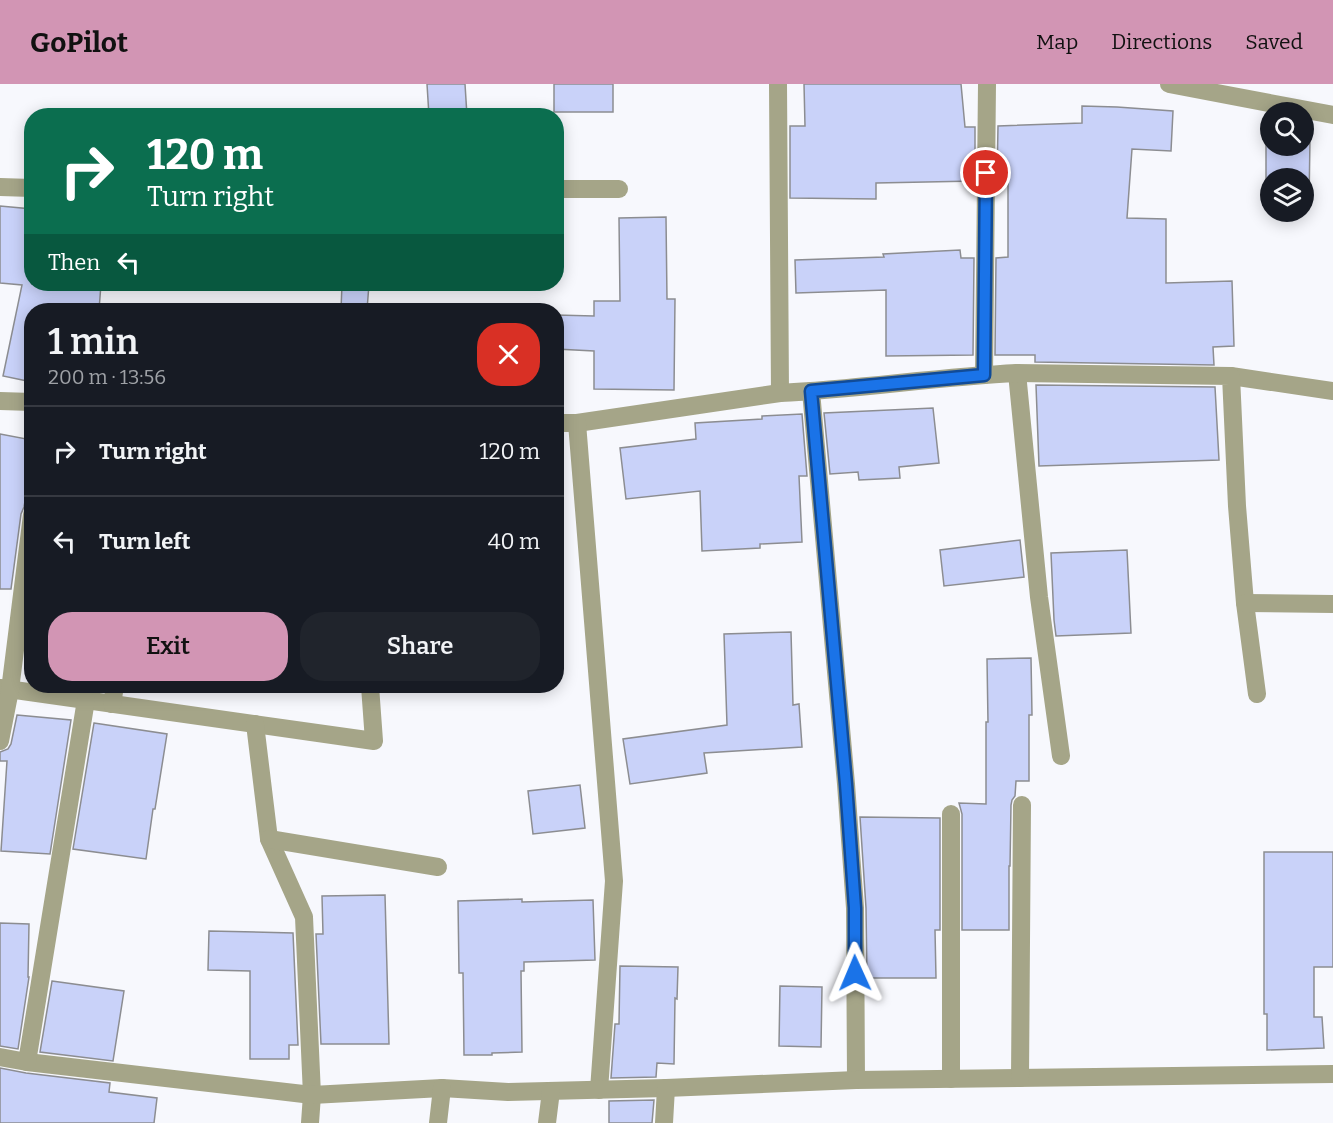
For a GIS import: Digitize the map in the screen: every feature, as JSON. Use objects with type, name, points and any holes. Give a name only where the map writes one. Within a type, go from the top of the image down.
[{"type":"street","points":[[778,84],[780,393]]},
{"type":"street","points":[[984,375],[987,84]]},
{"type":"street","points":[[1169,84],[1333,115]]},
{"type":"street","points":[[0,187],[24,188]]},
{"type":"street","points":[[564,189],[619,189]]},
{"type":"street","points":[[1017,373],[1040,597],[1061,756]]},
{"type":"street","points":[[564,423],[780,393],[1017,373],[1231,376],[1333,391]]},
{"type":"street","points":[[1231,376],[1237,506],[1245,603],[1257,693]]},
{"type":"street","points":[[811,391],[854,897],[856,1080]]},
{"type":"street","points":[[0,401],[24,402]]},
{"type":"street","points":[[577,423],[614,881],[598,1090]]},
{"type":"street","points":[[0,741],[5,689],[24,567]]},
{"type":"street","points":[[1245,603],[1333,604]]},
{"type":"street","points":[[5,689],[24,692]]},
{"type":"street","points":[[34,693],[374,741],[371,693]]},
{"type":"street","points":[[112,704],[114,693]]},
{"type":"street","points":[[27,1062],[86,700]]},
{"type":"street","points":[[255,724],[269,839],[304,917],[312,1095],[310,1123]]},
{"type":"street","points":[[1020,1078],[1022,806]]},
{"type":"street","points":[[951,814],[951,1079]]},
{"type":"street","points":[[269,839],[438,867]]},
{"type":"street","points":[[0,1057],[312,1095],[442,1088],[508,1092],[856,1080],[1333,1074]]},
{"type":"street","points":[[438,1123],[442,1088]]},
{"type":"street","points":[[664,1123],[666,1088]]},
{"type":"street","points":[[547,1123],[551,1091]]},
{"type":"building","points":[[427,84],[465,84],[466,108],[428,108]]},
{"type":"building","points":[[554,84],[613,84],[613,112],[564,112],[564,108],[554,108]]},
{"type":"building","points":[[804,84],[961,84],[965,127],[975,127],[975,181],[876,183],[876,199],[790,198],[790,126],[805,126]]},
{"type":"building","points":[[1082,106],[1173,111],[1171,151],[1132,149],[1127,218],[1166,219],[1166,283],[1232,281],[1234,346],[1213,347],[1214,365],[1035,362],[1035,355],[995,355],[996,258],[1008,257],[1008,180],[997,180],[998,126],[1082,123]]},
{"type":"building","points":[[1266,156],[1310,156],[1310,168],[1266,168]]},
{"type":"building","points":[[0,206],[24,208],[24,291],[100,291],[100,303],[24,303],[24,380],[3,376],[22,285],[0,283]]},
{"type":"building","points":[[666,217],[667,299],[675,299],[674,390],[594,389],[594,351],[564,349],[564,315],[594,316],[594,301],[620,301],[619,218]]},
{"type":"building","points":[[960,250],[961,258],[974,258],[973,355],[886,356],[886,290],[796,293],[795,260],[884,257],[883,254]]},
{"type":"building","points":[[342,291],[368,291],[368,303],[341,303]]},
{"type":"building","points":[[1036,385],[1215,387],[1219,460],[1039,466]]},
{"type":"building","points":[[933,408],[939,463],[899,467],[900,478],[859,480],[858,472],[830,474],[824,413]]},
{"type":"building","points":[[802,414],[807,476],[799,476],[802,542],[760,544],[760,548],[702,551],[700,491],[626,499],[620,448],[696,439],[695,423]]},
{"type":"building","points":[[0,434],[24,438],[24,507],[21,514],[11,589],[0,589]]},
{"type":"building","points":[[1020,540],[1024,577],[944,586],[940,550]]},
{"type":"building","points":[[1127,550],[1131,633],[1056,636],[1051,553]]},
{"type":"building","points":[[791,632],[793,705],[799,704],[802,747],[704,753],[707,773],[630,784],[623,739],[727,725],[724,634]]},
{"type":"building","points":[[1031,658],[1032,715],[1029,715],[1029,781],[1016,781],[1015,796],[1011,805],[1009,930],[962,930],[962,814],[959,803],[986,804],[987,659]]},
{"type":"building","points":[[17,715],[71,720],[50,854],[1,851],[7,761],[0,761],[0,752],[8,749],[11,744]]},
{"type":"building","points":[[94,723],[167,734],[146,859],[73,849]]},
{"type":"building","points":[[580,785],[585,828],[533,834],[528,791]]},
{"type":"building","points":[[860,817],[940,818],[940,930],[935,930],[936,978],[867,978],[866,908]]},
{"type":"building","points":[[1264,852],[1333,852],[1333,967],[1314,967],[1314,1017],[1322,1017],[1324,1048],[1267,1050],[1267,1014],[1264,1014]]},
{"type":"building","points":[[385,895],[389,1044],[321,1044],[316,934],[323,934],[322,896]]},
{"type":"building","points":[[522,899],[522,902],[593,900],[595,960],[524,962],[524,971],[521,971],[522,1052],[464,1055],[463,973],[459,973],[458,901]]},
{"type":"building","points":[[0,923],[29,924],[29,977],[18,1049],[0,1046]]},
{"type":"building","points":[[209,931],[293,933],[298,1045],[289,1045],[289,1059],[250,1059],[250,971],[208,970]]},
{"type":"building","points":[[620,966],[678,967],[674,1064],[657,1063],[656,1077],[611,1078],[615,1024],[619,1024]]},
{"type":"building","points":[[52,981],[124,991],[113,1061],[40,1052]]},
{"type":"building","points":[[780,986],[822,987],[821,1047],[779,1046]]},
{"type":"building","points":[[0,1068],[110,1083],[109,1092],[157,1098],[154,1123],[0,1123]]},
{"type":"building","points":[[654,1100],[652,1123],[609,1123],[609,1101]]},
{"type":"route","points":[[855,973],[855,908],[846,784],[811,391],[984,375],[986,173]]}]
